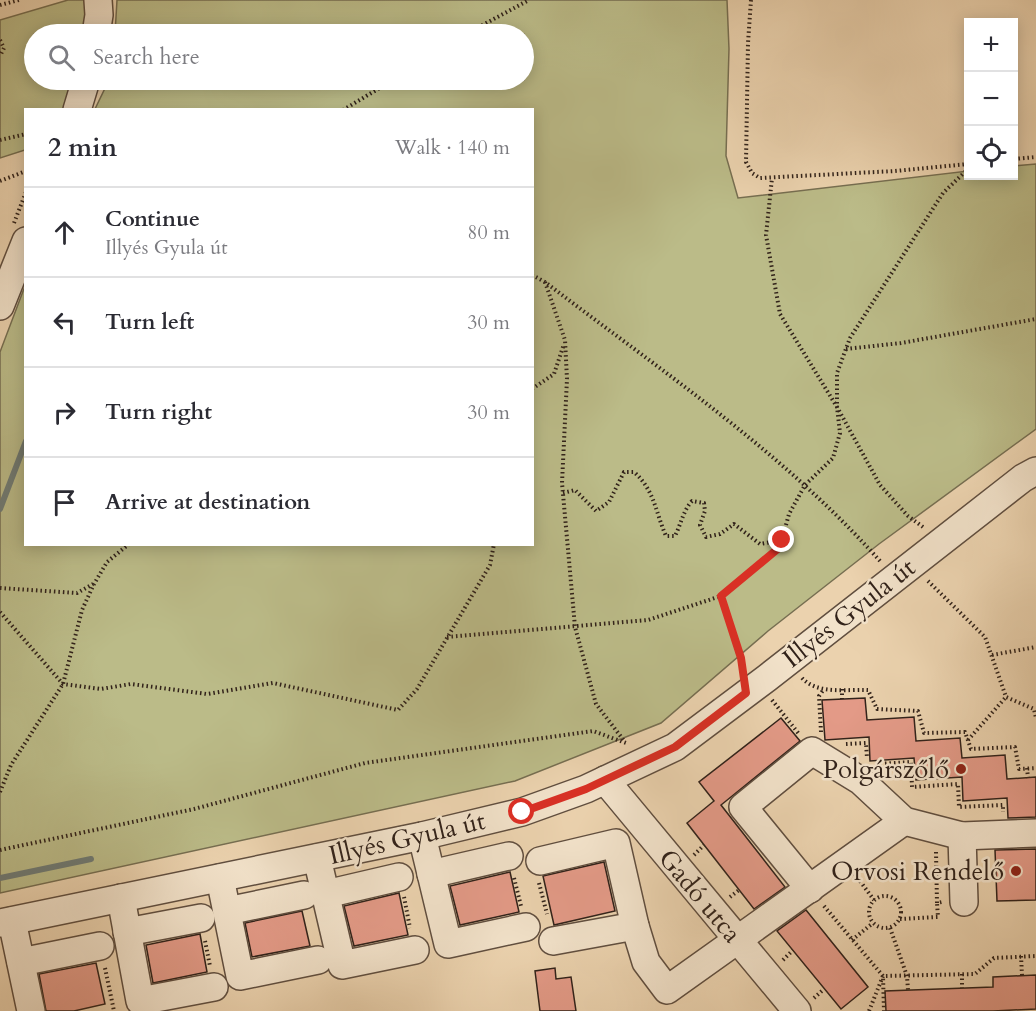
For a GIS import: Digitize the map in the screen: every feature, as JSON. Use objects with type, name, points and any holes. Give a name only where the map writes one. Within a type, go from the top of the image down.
[{"type":"street","points":[[98,0],[98,24]]},
{"type":"street","points":[[78,108],[83,90]]},
{"type":"street","points":[[0,306],[7,265],[24,244]]},
{"type":"street","name":"Illyés Gyula út","points":[[6,922],[422,836],[522,812],[586,789],[605,780],[634,753],[675,747],[1023,478],[1036,471]]},
{"type":"street","points":[[821,894],[743,807],[812,751],[861,782],[904,821],[962,836],[1036,833]]},
{"type":"street","name":"Gadó utca","points":[[605,780],[737,941],[804,1006]]},
{"type":"street","points":[[540,861],[616,843],[635,926],[646,962],[667,990],[737,941],[821,894],[904,821]]},
{"type":"street","points":[[422,836],[448,944],[526,927]]},
{"type":"street","points":[[951,902],[962,836]]},
{"type":"street","points":[[431,874],[509,856]]},
{"type":"street","points":[[318,858],[315,895],[342,965],[415,950]]},
{"type":"street","points":[[227,911],[399,877]]},
{"type":"street","points":[[220,878],[240,976],[318,960]]},
{"type":"street","points":[[121,898],[140,1001],[214,987]]},
{"type":"street","points":[[128,932],[201,918]]},
{"type":"street","points":[[6,922],[21,962],[31,1011]]},
{"type":"street","points":[[553,941],[635,926]]},
{"type":"street","points":[[21,962],[100,946]]},
{"type":"path","points":[[0,5],[19,0]]},
{"type":"path","points":[[485,24],[529,0]]},
{"type":"path","points":[[751,0],[746,162],[752,173],[759,178],[772,178],[964,164]]},
{"type":"path","points":[[0,40],[3,48],[0,56]]},
{"type":"path","points":[[346,108],[376,90]]},
{"type":"path","points":[[0,140],[24,134]]},
{"type":"path","points":[[1018,159],[1036,157]]},
{"type":"path","points":[[0,181],[24,172]]},
{"type":"path","points":[[447,637],[648,620],[721,596],[780,547],[789,514],[806,485],[833,458],[840,433],[837,373],[850,338],[943,193],[964,174]]},
{"type":"path","points":[[772,178],[766,235],[780,314],[837,407],[880,485],[908,516],[930,533]]},
{"type":"path","points":[[534,276],[546,282],[780,462],[903,571],[985,637],[1006,697],[1034,709],[1036,718]]},
{"type":"path","points":[[546,282],[565,340],[567,379],[563,493],[575,627],[596,704],[634,753]]},
{"type":"path","points":[[846,349],[901,343],[1036,319]]},
{"type":"path","points":[[534,388],[554,374],[565,340]]},
{"type":"path","points":[[563,493],[575,490],[596,511],[609,502],[624,472],[634,472],[654,496],[659,521],[666,536],[675,536],[684,509],[692,501],[704,503],[705,511],[700,525],[706,537],[720,534],[734,524],[760,544],[782,540]]},
{"type":"path","points":[[0,792],[11,765],[63,684],[82,610],[94,584],[107,562],[127,546]]},
{"type":"path","points":[[0,612],[63,684],[101,689],[131,684],[207,694],[273,683],[398,710],[417,689],[490,566],[494,546]]},
{"type":"path","points":[[0,588],[77,593],[94,584]]},
{"type":"path","points":[[721,596],[741,658],[746,693]]},
{"type":"path","points":[[992,656],[1036,647]]},
{"type":"path","points":[[808,684],[824,689],[868,690],[877,709],[918,711],[924,733],[965,732],[971,749],[1015,747],[1019,769],[1036,768]]},
{"type":"path","points":[[821,735],[819,696],[824,689]]},
{"type":"path","points":[[842,689],[842,699]]},
{"type":"path","points":[[968,740],[1006,697]]},
{"type":"path","points":[[889,710],[889,718]]},
{"type":"path","points":[[782,712],[791,723]]},
{"type":"path","points":[[0,850],[194,809],[365,763],[593,731],[634,753]]},
{"type":"path","points":[[937,733],[938,740]]},
{"type":"path","points":[[845,744],[866,743],[867,765],[911,762],[912,787],[958,784],[959,807],[1003,805],[1004,822]]},
{"type":"path","points":[[984,749],[984,756]]},
{"type":"path","points":[[1027,768],[1028,778]]},
{"type":"path","points":[[936,779],[936,785]]},
{"type":"path","points":[[983,800],[983,806]]},
{"type":"path","points":[[900,919],[901,907],[892,897],[886,895],[874,900],[868,911],[873,923],[884,929],[890,928],[900,919],[938,917],[951,902],[935,829]]},
{"type":"path","points":[[509,856],[526,927]]},
{"type":"path","points":[[850,886],[869,874]]},
{"type":"path","points":[[399,877],[415,950]]},
{"type":"path","points":[[859,880],[874,900]]},
{"type":"path","points":[[821,894],[823,905],[883,976],[884,1011]]},
{"type":"path","points":[[201,918],[214,987]]},
{"type":"path","points":[[852,940],[873,923]]},
{"type":"path","points":[[890,928],[907,976],[908,990]]},
{"type":"path","points":[[100,946],[114,1011]]},
{"type":"path","points":[[779,963],[793,950]]},
{"type":"path","points":[[1021,956],[1022,975]]},
{"type":"path","points":[[883,976],[975,974],[994,958],[1036,956]]},
{"type":"path","points":[[962,974],[962,988]]},
{"type":"path","points":[[869,1011],[883,976]]},
{"type":"path","points":[[804,1006],[824,989]]},
{"type":"green space","points":[[68,0],[96,0],[93,24],[24,24],[24,90],[76,90],[70,108],[24,108],[24,150],[0,158],[0,20]]},
{"type":"green space","points":[[117,0],[727,0],[729,49],[726,156],[738,198],[964,171],[964,180],[1018,180],[1018,166],[1036,164],[1036,429],[879,544],[768,631],[661,723],[515,781],[0,893],[0,352],[24,289],[24,546],[534,546],[534,108],[95,108],[104,90],[534,90],[534,24],[116,24]]},
{"type":"building","name":"Polgárszőlő","points":[[865,698],[867,720],[914,717],[916,741],[960,738],[962,758],[1005,755],[1007,779],[1036,777],[1036,817],[1008,818],[1007,798],[963,801],[962,777],[916,780],[914,758],[870,761],[869,737],[825,740],[822,700]]},
{"type":"building","points":[[781,718],[800,741],[721,805],[785,887],[754,909],[687,823],[714,801],[699,782]]},
{"type":"building","name":"Orvosi Rendelő","points":[[1036,849],[1036,900],[997,901],[995,850]]},
{"type":"building","points":[[604,862],[615,911],[554,925],[543,876]]},
{"type":"building","points":[[510,872],[519,912],[460,925],[450,886]]},
{"type":"building","points":[[399,893],[408,935],[354,946],[344,906]]},
{"type":"building","points":[[806,910],[868,987],[841,1009],[777,931]]},
{"type":"building","points":[[302,911],[310,946],[252,957],[245,923]]},
{"type":"building","points":[[200,934],[207,972],[153,983],[146,945]]},
{"type":"building","points":[[96,963],[105,1004],[74,1011],[46,1011],[39,974]]},
{"type":"building","points":[[555,968],[556,979],[571,977],[576,1011],[540,1011],[535,971]]},
{"type":"building","points":[[1036,975],[1036,1009],[886,1011],[885,991],[993,987],[993,977]]},
{"type":"waterway","points":[[0,509],[24,446]]},
{"type":"waterway","points":[[0,878],[91,859]]},
{"type":"place","name":"Polgárszőlő","points":[[961,769]]},
{"type":"place","name":"Orvosi Rendelő","points":[[1016,871]]},
{"type":"route","points":[[522,812],[586,789],[675,747],[746,693],[741,658],[721,596],[780,547],[782,540]]}]
